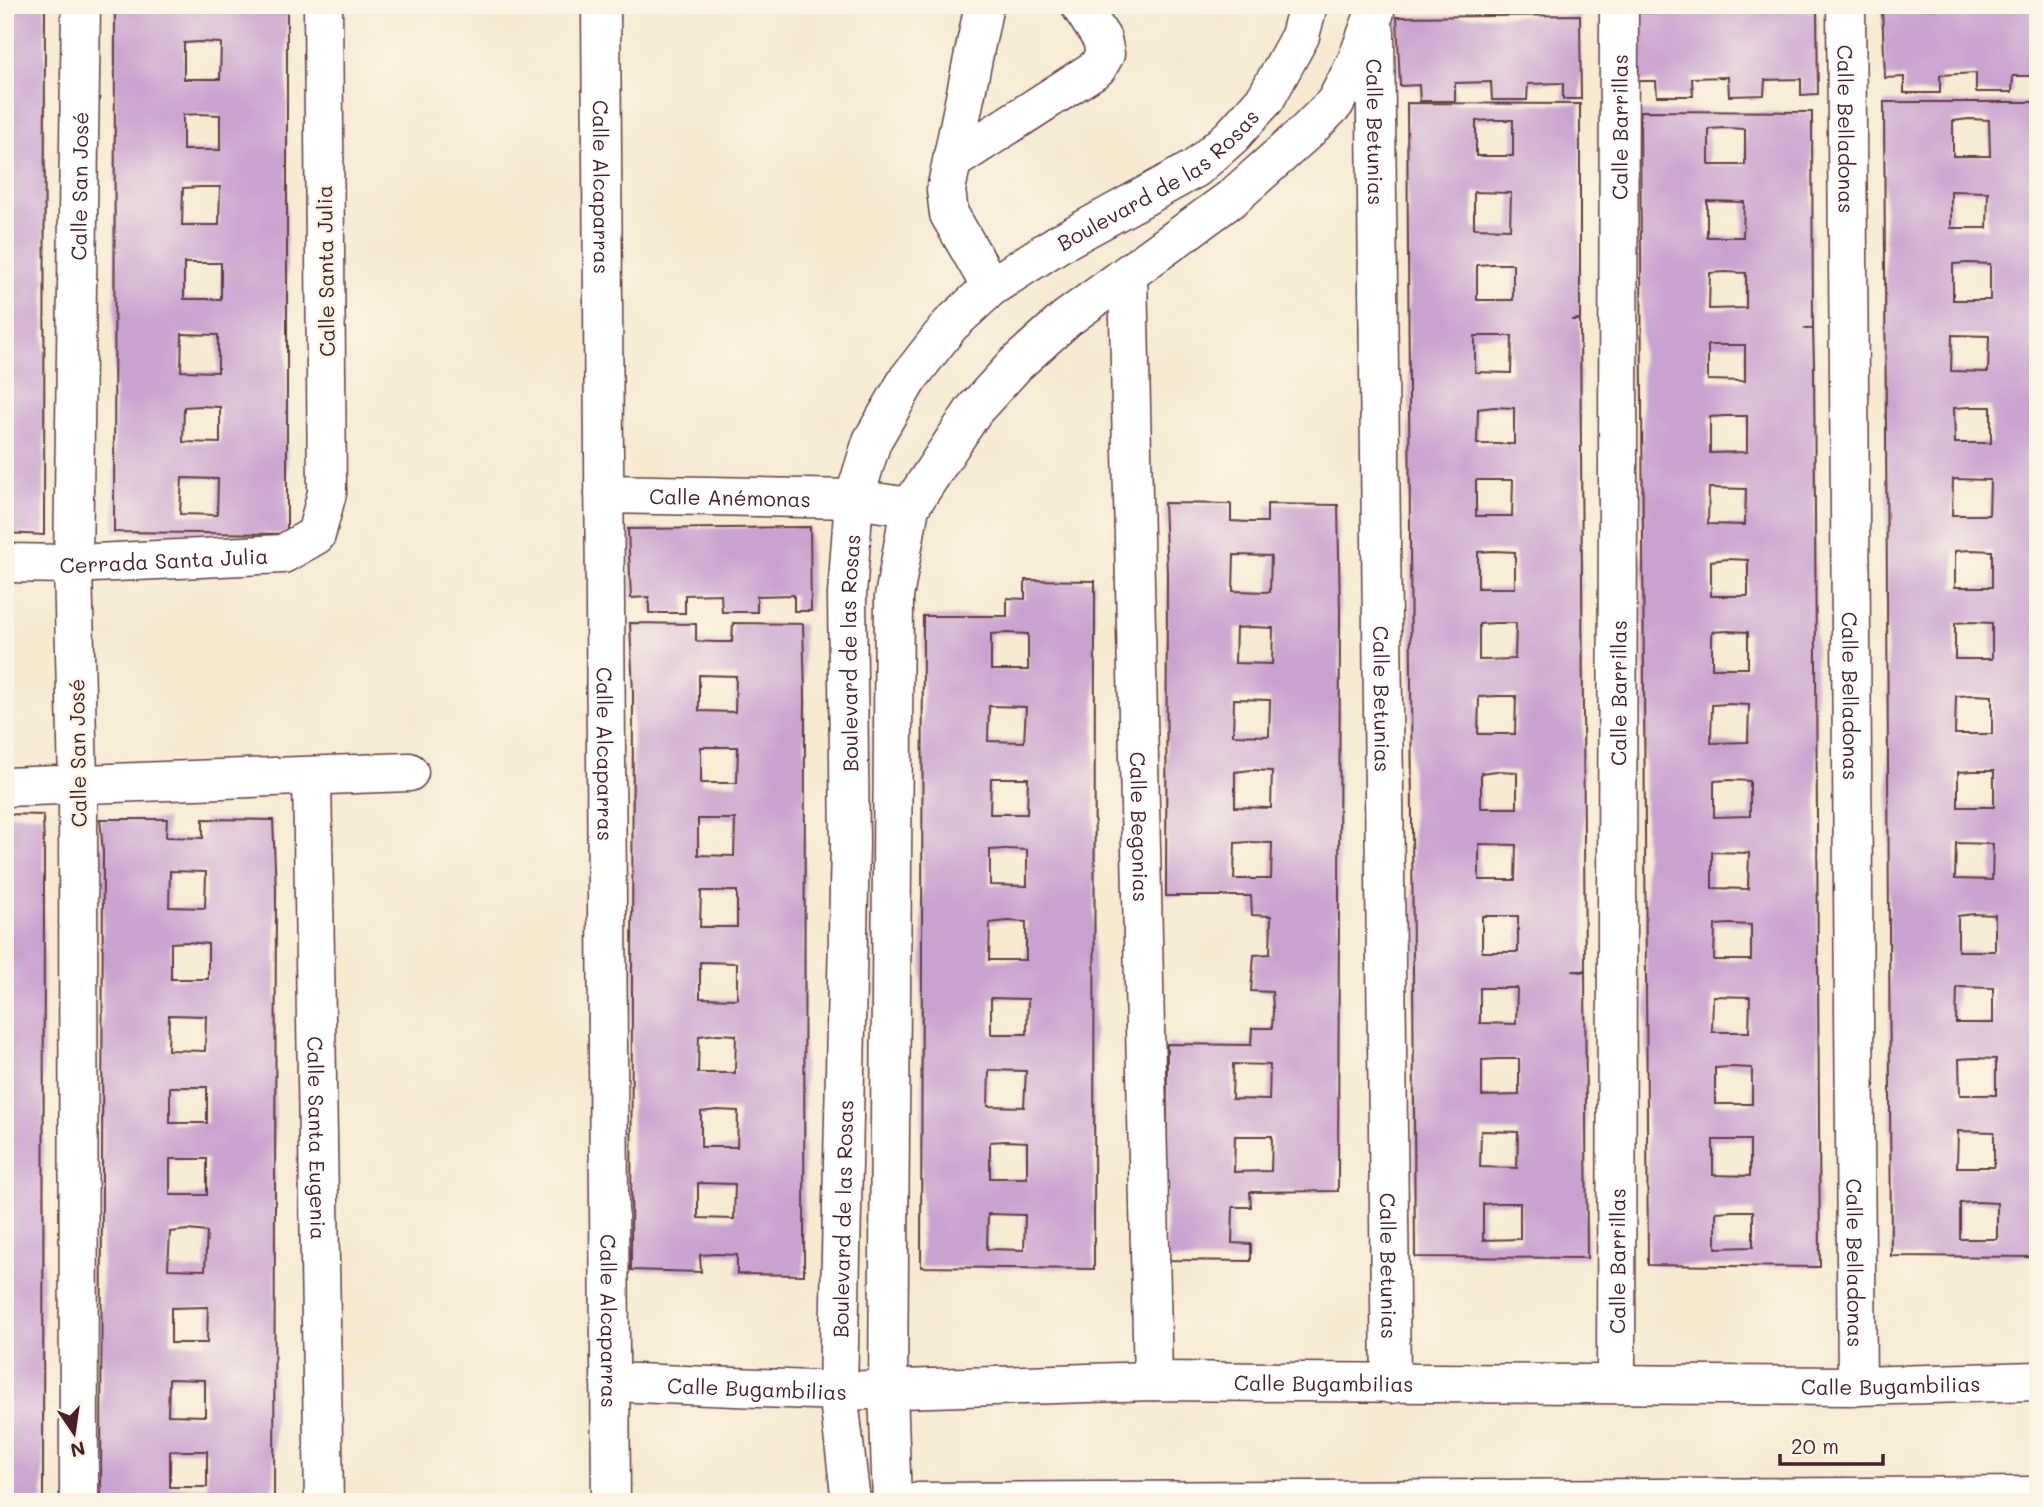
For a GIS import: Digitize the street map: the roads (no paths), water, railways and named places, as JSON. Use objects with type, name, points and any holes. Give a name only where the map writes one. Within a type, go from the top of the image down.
[{"type":"street","name":"Calle San José","points":[[79,1502],[78,784],[73,564],[81,5]]},
{"type":"street","name":"Calle Santa Julia","points":[[316,535],[327,493],[323,5]]},
{"type":"street","name":"Calle Alcaparras","points":[[601,5],[611,1502]]},
{"type":"street","points":[[984,5],[946,190],[949,214],[991,287]]},
{"type":"street","points":[[954,160],[1097,68],[1105,54],[1102,38],[1080,5]]},
{"type":"street","name":"Boulevard de las Rosas","points":[[851,1502],[838,1391],[850,843],[847,595],[854,499],[872,441],[908,379],[950,325],[991,287],[1058,244],[1196,167],[1232,136],[1266,98],[1300,36],[1308,5]]},
{"type":"street","name":"Calle Barrillas","points":[[1616,1383],[1619,5]]},
{"type":"street","name":"Calle Belladonas","points":[[1846,5],[1857,1386]]},
{"type":"street","name":"Boulevard de las Rosas","points":[[892,1502],[888,1390],[894,597],[910,507],[974,410],[1016,364],[1066,319],[1232,198],[1335,103],[1356,63],[1375,9]]},
{"type":"street","name":"Calle Betunias","points":[[1375,9],[1391,1384]]},
{"type":"street","name":"Calle Begonias","points":[[1128,274],[1153,1381]]},
{"type":"street","name":"Calle Anémonas","points":[[604,494],[854,499],[910,507]]},
{"type":"street","name":"Cerrada Santa Julia","points":[[5,563],[73,564],[283,554],[316,535]]},
{"type":"street","points":[[5,787],[409,772]]},
{"type":"street","name":"Calle Santa Eugenia","points":[[312,776],[324,1502]]},
{"type":"street","name":"Calle Bugambilias","points":[[610,1382],[838,1391],[1153,1381],[1857,1386],[2038,1381]]},
{"type":"street","points":[[918,1502],[2038,1496]]}]
